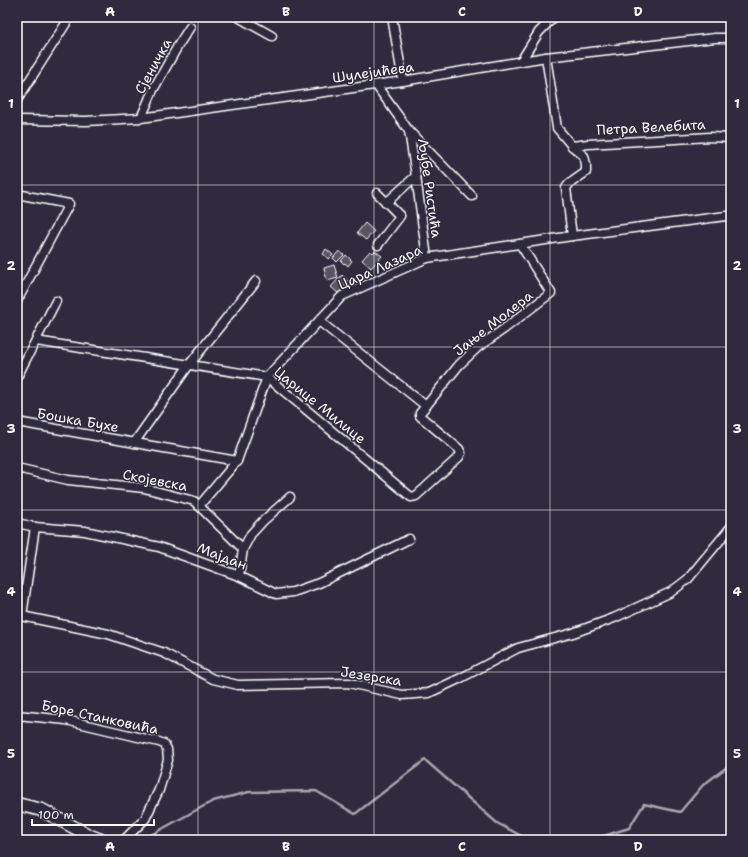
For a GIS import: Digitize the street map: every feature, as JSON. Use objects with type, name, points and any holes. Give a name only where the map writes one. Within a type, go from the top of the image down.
[{"type":"street","points":[[17,100],[70,17]]},
{"type":"street","points":[[238,17],[272,36]]},
{"type":"street","points":[[392,17],[403,81]]},
{"type":"street","points":[[521,61],[539,32],[554,17]]},
{"type":"street","name":"Сјеничка","points":[[141,118],[153,90],[190,27]]},
{"type":"street","name":"Шулејићева","points":[[17,120],[86,121],[141,118],[403,81],[546,57],[715,38],[731,38]]},
{"type":"street","points":[[546,57],[557,128],[572,146],[584,156],[586,164],[586,172],[569,184],[566,188],[572,236]]},
{"type":"street","name":"Љубе Ристића","points":[[376,85],[409,131],[427,258]]},
{"type":"street","points":[[409,131],[472,196]]},
{"type":"street","name":"Петра Велебита","points":[[572,146],[710,137],[731,138]]},
{"type":"street","points":[[386,203],[416,176]]},
{"type":"street","points":[[377,193],[400,216],[378,245]]},
{"type":"street","points":[[17,194],[69,204],[17,301]]},
{"type":"street","name":"Цара Лазара","points":[[199,506],[237,461],[267,377],[342,296],[427,258],[572,236],[726,216],[731,217]]},
{"type":"street","name":"Јање Молера","points":[[426,406],[460,365],[478,348],[551,293],[520,244]]},
{"type":"street","name":"Бошка Бухе","points":[[134,443],[189,365],[256,281]]},
{"type":"street","points":[[17,377],[56,301]]},
{"type":"street","points":[[319,321],[426,406]]},
{"type":"street","name":"Царице Милице","points":[[36,341],[267,377],[411,497],[416,496],[459,457],[461,453],[459,449],[420,416],[420,413],[426,406]]},
{"type":"street","name":"Бошка Бухе","points":[[17,422],[237,461]]},
{"type":"street","name":"Скојевска","points":[[17,468],[68,480],[144,488],[194,501],[242,549]]},
{"type":"street","points":[[239,576],[242,549],[251,534],[263,520],[290,497]]},
{"type":"street","name":"Мајдан","points":[[17,523],[35,527],[85,531],[159,547],[239,576],[276,594],[293,592],[319,583],[407,539]]},
{"type":"street","points":[[19,616],[35,527]]},
{"type":"street","name":"Језерска","points":[[19,616],[108,634],[164,653],[213,678],[238,685],[348,683],[402,695],[429,693],[518,648],[573,633],[614,618],[671,592],[688,578],[731,527]]},
{"type":"street","name":"Боре Станковића","points":[[17,715],[66,720],[164,744],[167,749],[168,760],[159,790],[145,819],[124,840]]},
{"type":"street","points":[[17,804],[42,810],[90,836],[101,840]]},
{"type":"building","points":[[365,223],[374,231],[366,240],[357,233]]},
{"type":"building","points":[[326,249],[333,255],[329,259],[323,254]]},
{"type":"building","points":[[339,251],[344,255],[337,262],[333,258]]},
{"type":"building","points":[[370,251],[373,253],[375,251],[382,256],[371,268],[362,260]]},
{"type":"building","points":[[346,255],[352,261],[348,266],[341,261]]},
{"type":"building","points":[[334,265],[338,278],[327,281],[324,268]]},
{"type":"building","points":[[342,275],[349,282],[339,294],[331,287]]},
{"type":"waterway","points":[[145,840],[149,836],[213,801],[249,792],[316,791],[355,814],[425,760],[497,823],[529,840]]},
{"type":"waterway","points":[[591,840],[629,828],[644,804],[680,812],[703,785],[731,764]]}]
